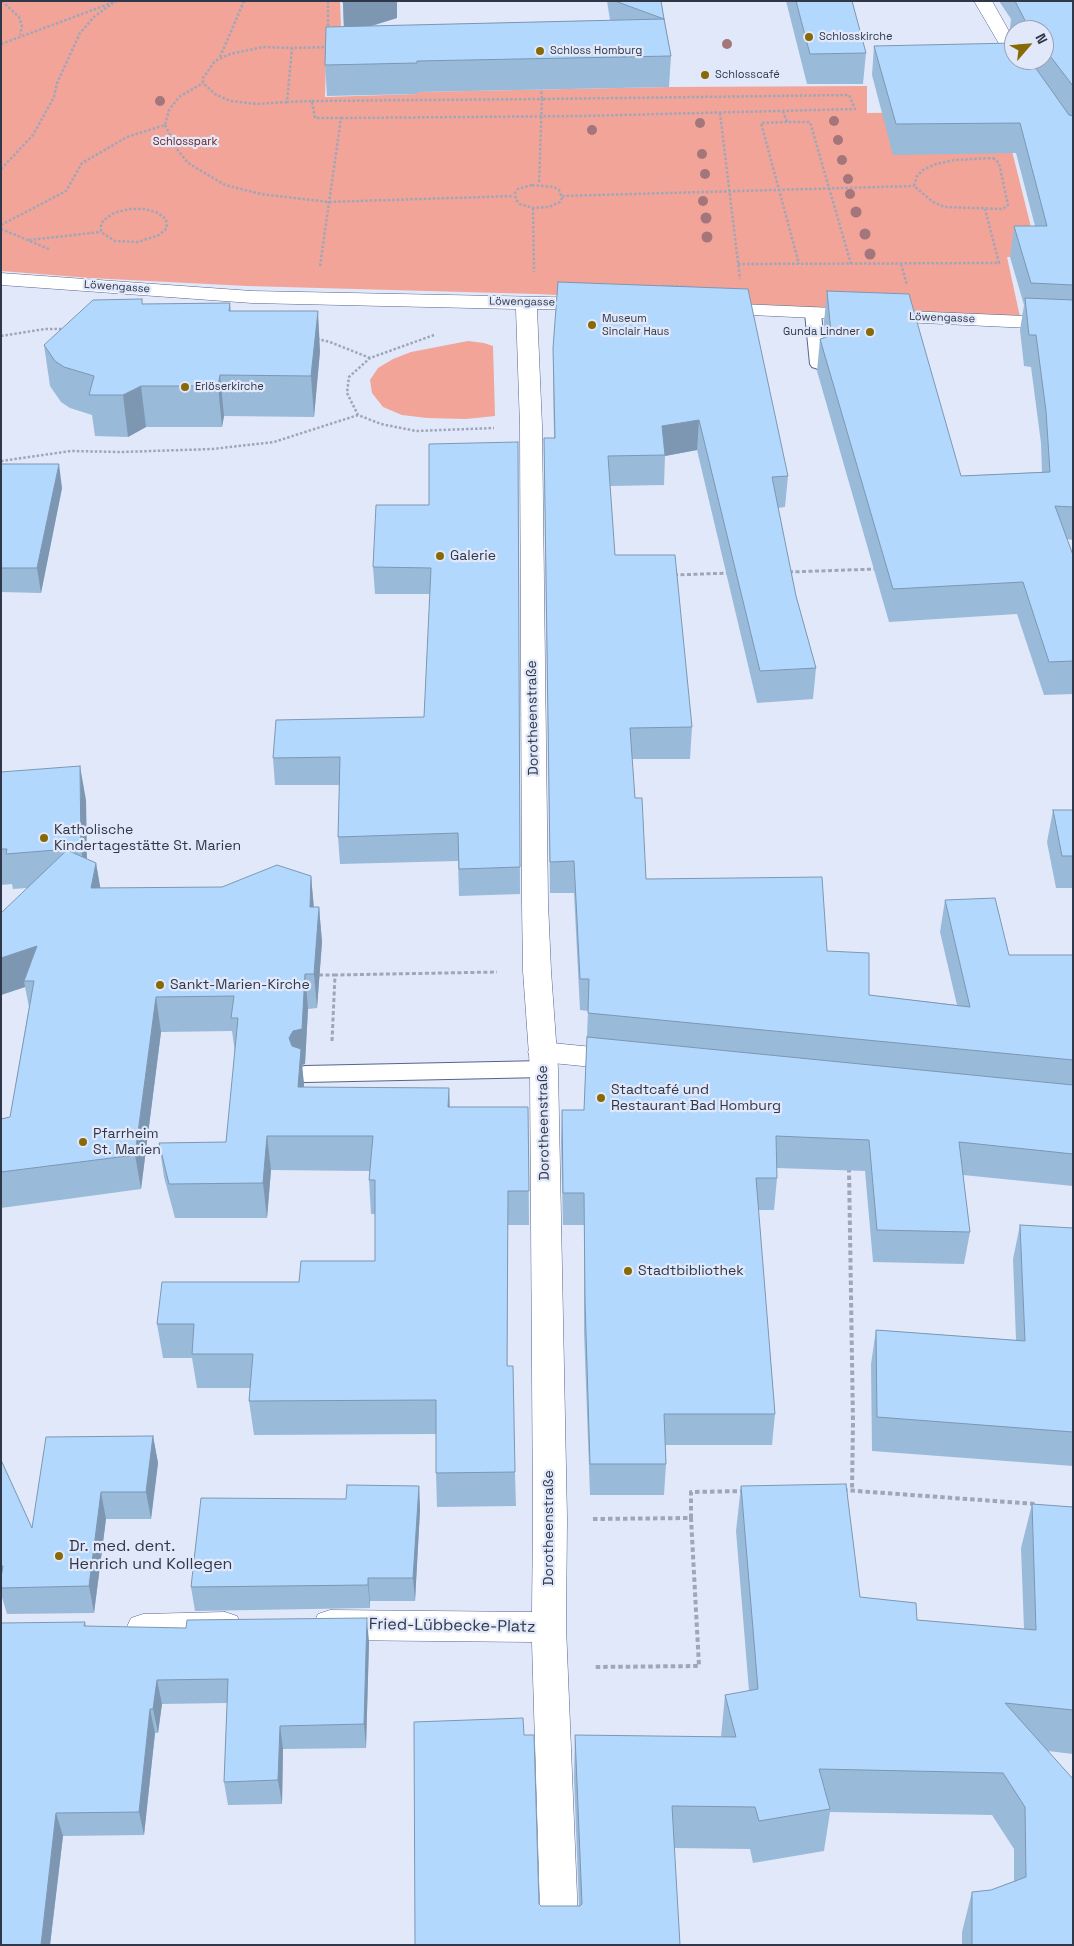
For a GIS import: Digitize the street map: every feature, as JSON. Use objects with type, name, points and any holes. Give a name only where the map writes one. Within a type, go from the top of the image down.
[{"type":"street","points":[[983,1],[1004,37]]},
{"type":"street","name":"Löwengasse","points":[[1,279],[252,297],[531,293],[611,305]]},
{"type":"street","name":"Dorotheenstraße","points":[[531,293],[532,650],[537,971],[543,1061],[550,1519],[549,1627],[560,1945]]},
{"type":"street","name":"Löwengasse","points":[[698,308],[1073,324]]},
{"type":"street","points":[[543,1061],[651,1062]]},
{"type":"street","name":"Fried-Lübbecke-Platz","points":[[296,1626],[549,1627]]},
{"type":"street","points":[[109,1629],[257,1627]]},
{"type":"lane","points":[[813,313],[818,364]]},
{"type":"lane","points":[[305,1074],[543,1061]]},
{"type":"path","points":[[2,1],[19,17],[22,26],[20,36]]},
{"type":"path","points":[[110,1],[116,2]]},
{"type":"path","points":[[220,58],[244,1]]},
{"type":"path","points":[[328,1],[328,38]]},
{"type":"path","points":[[1,44],[116,2]]},
{"type":"path","points":[[1,169],[34,135],[54,96],[57,82],[80,33],[94,17],[116,2]]},
{"type":"path","points":[[203,83],[203,78],[209,66],[220,58],[242,50],[262,47],[328,47]]},
{"type":"path","points":[[286,102],[292,48]]},
{"type":"path","points":[[203,83],[215,94],[230,101],[257,104],[286,102],[849,95],[855,110],[315,118],[312,102]]},
{"type":"path","points":[[203,83],[180,97],[169,110],[165,125],[177,149],[188,163],[224,185],[261,194],[328,202],[514,196]]},
{"type":"path","points":[[539,184],[541,89]]},
{"type":"path","points":[[783,111],[787,122]]},
{"type":"path","points":[[720,113],[741,288]]},
{"type":"path","points":[[320,267],[341,118]]},
{"type":"path","points":[[798,264],[761,123],[810,122],[851,264]]},
{"type":"path","points":[[1,225],[66,191],[82,163],[127,137],[165,125]]},
{"type":"path","points":[[562,196],[914,186],[933,202],[945,207],[1003,209],[1008,205],[999,164],[993,158],[954,160],[936,164],[923,170],[917,176],[914,186]]},
{"type":"path","points":[[539,184],[554,187],[559,190],[562,196],[560,202],[555,205],[533,208],[520,204],[514,196],[518,189],[524,186],[539,184]]},
{"type":"path","points":[[531,293],[533,208]]},
{"type":"path","points":[[26,240],[101,232],[115,241],[138,242],[164,232],[167,224],[163,216],[152,210],[129,209],[114,213],[104,220],[101,224],[101,232]]},
{"type":"path","points":[[738,264],[999,263],[985,209]]},
{"type":"path","points":[[901,264],[908,289]]},
{"type":"path","points":[[662,286],[692,286]]},
{"type":"path","points":[[1,336],[45,329],[70,328]]},
{"type":"path","points":[[358,415],[347,393],[349,377],[370,358],[439,333]]},
{"type":"path","points":[[313,339],[330,342],[370,358]]},
{"type":"path","points":[[1,461],[71,451],[121,452],[213,449],[265,443],[358,415],[382,424],[416,431],[531,426]]},
{"type":"path","points":[[782,572],[881,569]]},
{"type":"path","points":[[673,575],[732,573]]},
{"type":"path","points":[[319,975],[537,971]]},
{"type":"path","points":[[332,1073],[335,975]]},
{"type":"path","points":[[849,1160],[852,1490]]},
{"type":"path","points":[[833,1490],[1044,1505]]},
{"type":"path","points":[[551,1667],[699,1666],[691,1492],[748,1491]]},
{"type":"path","points":[[550,1519],[691,1518]]},
{"type":"green space","name":"Schlosspark","points":[[1,1],[340,1],[342,54],[326,55],[325,97],[418,94],[418,92],[670,87],[867,86],[867,113],[1002,111],[1038,255],[1007,257],[1020,317],[536,294],[247,286],[90,278],[1,271]]},
{"type":"green space","points":[[468,341],[493,346],[495,416],[466,419],[402,415],[383,407],[372,393],[370,380],[378,368],[393,359],[411,352]]},
{"type":"building","points":[[615,1],[661,1],[664,19]]},
{"type":"building","points":[[796,1],[852,1],[866,53],[810,54]]},
{"type":"building","points":[[1015,1],[1073,1],[1073,86],[1054,61],[1054,20],[1025,20]]},
{"type":"building","points":[[664,19],[671,56],[417,61],[417,63],[325,65],[326,27]]},
{"type":"building","points":[[1004,43],[1004,70],[1037,70],[1069,115],[1073,116],[1073,285],[1031,283],[1014,226],[1047,226],[1020,123],[896,124],[874,46]]},
{"type":"building","points":[[558,282],[748,289],[788,476],[772,477],[796,596],[816,668],[760,671],[699,420],[662,426],[665,455],[608,456],[615,555],[675,555],[692,727],[630,728],[635,798],[642,798],[646,879],[822,877],[827,951],[869,953],[869,995],[970,1007],[945,900],[995,898],[1009,955],[1073,955],[1073,1060],[588,1013],[589,979],[580,979],[574,861],[550,862],[544,438],[555,438],[553,348]]},
{"type":"building","points":[[827,291],[909,294],[961,476],[1050,472],[1046,411],[1036,335],[1029,335],[1025,298],[1073,300],[1073,507],[1055,506],[1073,555],[1073,661],[1049,662],[1023,582],[893,589],[820,339],[827,337],[831,332]]},
{"type":"building","points":[[142,299],[142,304],[230,303],[229,311],[318,311],[311,376],[220,375],[218,386],[141,386],[123,395],[89,395],[94,376],[64,367],[55,361],[44,345],[93,300]]},
{"type":"building","points":[[518,442],[520,867],[459,869],[458,833],[338,837],[340,757],[273,758],[276,720],[424,717],[431,568],[373,567],[376,505],[429,505],[429,444]]},
{"type":"building","points":[[1,464],[59,464],[37,568],[1,568]]},
{"type":"building","points":[[80,766],[81,848],[6,854],[7,849],[1,849],[1,772]]},
{"type":"building","points":[[1053,810],[1073,810],[1073,856],[1062,856]]},
{"type":"building","points":[[67,850],[96,863],[91,888],[222,887],[277,865],[311,876],[310,907],[319,907],[314,974],[305,974],[302,1029],[293,1031],[289,1038],[292,1046],[301,1049],[298,1087],[449,1088],[448,1107],[528,1107],[529,1191],[508,1191],[507,1366],[513,1366],[515,1472],[436,1473],[436,1400],[249,1401],[253,1354],[192,1354],[194,1324],[157,1324],[162,1282],[299,1282],[301,1261],[375,1261],[375,1180],[369,1180],[373,1136],[267,1136],[263,1183],[169,1184],[159,1143],[226,1142],[238,1018],[231,1018],[234,996],[156,997],[135,1155],[1,1172],[1,1119],[10,1117],[34,981],[24,981],[37,946],[1,958],[1,913]]},
{"type":"building","points":[[587,1037],[1073,1085],[1073,1154],[959,1142],[970,1232],[877,1230],[869,1140],[776,1136],[777,1178],[756,1178],[775,1414],[664,1414],[666,1464],[590,1464],[584,1193],[563,1193],[562,1110],[584,1110]]},
{"type":"building","points":[[1020,1225],[1073,1228],[1073,1432],[877,1417],[876,1330],[1025,1341]]},
{"type":"building","name":"Dr. med. dent. Henrich und Kollegen","points":[[153,1436],[146,1492],[101,1492],[89,1586],[1,1588],[3,1566],[1,1566],[1,1460],[32,1528],[46,1437]]},
{"type":"building","points":[[846,1484],[860,1597],[916,1603],[917,1620],[1036,1630],[1032,1504],[1073,1507],[1073,1710],[1005,1703],[1073,1779],[1073,1945],[972,1945],[972,1892],[991,1890],[1026,1877],[1025,1807],[1003,1773],[819,1769],[830,1809],[759,1821],[755,1807],[672,1806],[680,1945],[415,1945],[414,1722],[523,1718],[524,1735],[534,1735],[539,1904],[541,1906],[580,1906],[582,1904],[575,1735],[736,1737],[725,1695],[758,1689],[741,1486]]},
{"type":"building","points":[[347,1485],[419,1486],[413,1578],[368,1578],[368,1585],[191,1587],[201,1498],[346,1499]]},
{"type":"building","points":[[367,1618],[364,1724],[280,1726],[278,1780],[224,1782],[228,1679],[157,1680],[153,1709],[150,1709],[139,1812],[56,1813],[41,1945],[1,1945],[1,1623],[85,1622],[84,1626],[186,1628],[187,1620]]},
{"type":"place","name":"Schlosskirche","points":[[809,37]]},
{"type":"place","name":"Schloss Homburg","points":[[540,51]]},
{"type":"place","name":"Schlosscafé","points":[[705,75]]},
{"type":"place","name":"Museum Sinclair Haus","points":[[592,325]]},
{"type":"place","name":"Gunda Lindner","points":[[870,332]]},
{"type":"place","name":"Erlöserkirche","points":[[185,387]]},
{"type":"place","name":"Galerie","points":[[440,556]]},
{"type":"place","name":"Katholische Kindertagestätte St. Marien","points":[[44,838]]},
{"type":"place","name":"Sankt-Marien-Kirche","points":[[160,985]]},
{"type":"place","name":"Stadtcafé und Restaurant Bad Homburg","points":[[601,1098]]},
{"type":"place","name":"Pfarrheim St. Marien","points":[[83,1142]]},
{"type":"place","name":"Stadtbibliothek","points":[[628,1271]]},
{"type":"place","name":"Dr. med. dent. Henrich und Kollegen","points":[[59,1556]]}]
